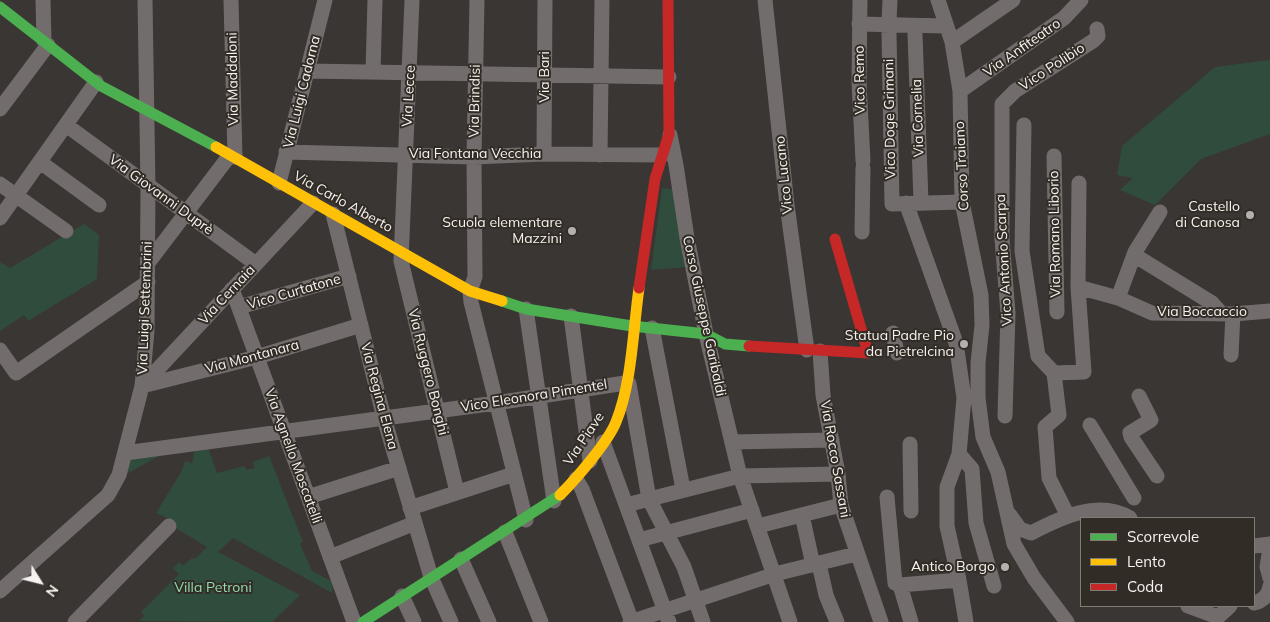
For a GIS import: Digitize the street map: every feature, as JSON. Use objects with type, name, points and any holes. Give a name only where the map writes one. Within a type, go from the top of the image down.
[{"type":"street","points":[[0,109],[46,43],[43,0]]},
{"type":"street","name":"Via Luigi Settembrini","points":[[0,592],[108,495],[119,475],[142,386],[147,331],[148,282],[145,0]]},
{"type":"street","name":"Via Maddaloni","points":[[231,0],[232,156]]},
{"type":"street","name":"Via Luigi Cadorna","points":[[278,183],[325,0]]},
{"type":"street","points":[[373,72],[374,0]]},
{"type":"street","name":"Via Lecce","points":[[402,252],[412,0]]},
{"type":"street","name":"Via Brindisi","points":[[470,291],[474,277],[477,0]]},
{"type":"street","name":"Via Bari","points":[[544,154],[545,0]]},
{"type":"street","points":[[600,155],[602,0]]},
{"type":"street","name":"Corso Giuseppe Garibaldi","points":[[668,0],[670,134],[678,174],[686,238],[706,334],[740,476],[790,622]]},
{"type":"street","name":"Vico Lucano","points":[[766,0],[786,196],[813,351]]},
{"type":"street","name":"Vico Remo","points":[[860,0],[858,82],[863,165],[862,232]]},
{"type":"street","name":"Vico Doge Grimani","points":[[890,0],[889,27],[907,203]]},
{"type":"street","name":"Corso Traiano","points":[[938,0],[945,26],[952,42],[960,91],[962,202],[980,295],[982,324],[978,363],[971,398]]},
{"type":"street","points":[[952,42],[1013,0]]},
{"type":"street","name":"Via Anfiteatro","points":[[960,91],[1064,18],[1080,0]]},
{"type":"street","name":"Via Carlo Alberto","points":[[1,8],[96,82],[232,156],[470,291],[526,309],[632,326],[706,334],[725,344],[868,353],[835,239]]},
{"type":"street","points":[[859,24],[945,26]]},
{"type":"street","name":"Vico Polibio","points":[[1002,104],[1015,91],[1093,41],[1098,36],[1097,29]]},
{"type":"street","name":"Via Cornelia","points":[[907,203],[915,34]]},
{"type":"street","points":[[307,71],[669,77]]},
{"type":"street","points":[[0,218],[96,82]]},
{"type":"street","name":"Vico Antonio Scarpa","points":[[1002,104],[1002,239],[1008,313],[1005,416]]},
{"type":"street","name":"Via Giovanni Duprè","points":[[66,125],[256,264]]},
{"type":"street","points":[[1024,125],[1022,251],[1038,356],[1054,373],[1059,414],[1045,427],[1049,478],[1067,514]]},
{"type":"street","name":"Via Piave","points":[[363,622],[378,617],[402,596],[430,577],[526,520],[554,500],[576,479],[603,442],[614,424],[623,401],[632,326],[655,179],[670,134]]},
{"type":"street","name":"Via Fontana Vecchia","points":[[286,152],[474,157],[544,154],[663,155]]},
{"type":"street","points":[[148,263],[186,212],[232,156]]},
{"type":"street","name":"Via Romano Liborio","points":[[1054,156],[1057,312]]},
{"type":"street","points":[[40,162],[99,205]]},
{"type":"street","points":[[1054,373],[1084,372],[1078,287],[1079,183]]},
{"type":"street","points":[[0,184],[66,232]]},
{"type":"street","points":[[962,202],[907,203],[956,344],[958,366],[971,398],[983,437],[998,472],[1014,544],[1034,578],[1067,622]]},
{"type":"street","name":"Via Cernaia","points":[[142,386],[313,203]]},
{"type":"street","points":[[1118,298],[1134,255],[1160,212]]},
{"type":"street","name":"Via Regina Elena","points":[[333,214],[398,468],[430,577],[451,622]]},
{"type":"street","name":"Via Ruggero Bonghi","points":[[402,252],[401,261],[457,492]]},
{"type":"street","points":[[1134,255],[1227,314],[1231,355]]},
{"type":"street","name":"Vico Curtatone","points":[[239,307],[349,276]]},
{"type":"street","points":[[0,350],[16,373],[148,282]]},
{"type":"street","name":"Via Boccaccio","points":[[1078,287],[1118,298],[1152,313],[1227,314],[1270,311]]},
{"type":"street","name":"Via Agnello Moscatelli","points":[[232,289],[354,622]]},
{"type":"street","points":[[470,291],[526,520]]},
{"type":"street","points":[[526,309],[554,500]]},
{"type":"street","points":[[571,316],[590,461]]},
{"type":"street","name":"Via Montanara","points":[[142,386],[257,357],[361,325]]},
{"type":"street","points":[[652,328],[683,489]]},
{"type":"street","points":[[893,333],[897,353]]},
{"type":"street","name":"Via Rocco Sassani","points":[[813,351],[832,440],[841,505],[856,554],[881,622]]},
{"type":"street","points":[[958,366],[978,363]]},
{"type":"street","points":[[625,383],[629,384],[649,499],[684,567],[703,622]]},
{"type":"street","name":"Vico Eleonora Pimentel","points":[[125,453],[496,403],[625,383]]},
{"type":"street","points":[[1139,396],[1151,420],[1130,433],[1156,476]]},
{"type":"street","points":[[966,622],[947,526],[948,487],[959,454],[971,398]]},
{"type":"street","points":[[1090,425],[1134,498]]},
{"type":"street","points":[[961,439],[983,437]]},
{"type":"street","points":[[732,442],[832,440]]},
{"type":"street","points":[[603,442],[667,616]]},
{"type":"street","points":[[910,444],[911,511]]},
{"type":"street","points":[[959,454],[972,469],[976,523],[994,586]]},
{"type":"street","points":[[308,498],[398,468]]},
{"type":"street","points":[[410,508],[514,474]]},
{"type":"street","points":[[626,505],[740,476],[838,474]]},
{"type":"street","points":[[576,479],[582,489],[631,622],[667,616],[696,600],[775,574],[856,554]]},
{"type":"street","points":[[887,497],[895,584],[959,580]]},
{"type":"street","points":[[758,526],[841,505]]},
{"type":"street","points":[[639,540],[752,510]]},
{"type":"street","points":[[1008,512],[1020,529],[1031,533],[1067,514],[1113,510],[1128,517]]},
{"type":"street","points":[[802,515],[826,595],[837,622]]},
{"type":"street","points":[[330,557],[415,523]]},
{"type":"street","points":[[75,622],[170,526]]},
{"type":"street","points":[[505,532],[541,622]]},
{"type":"street","points":[[1255,546],[1270,546],[1267,567],[1270,587],[1258,602],[1255,603]]},
{"type":"street","points":[[461,559],[489,622]]},
{"type":"street","points":[[900,584],[911,622]]},
{"type":"street","points":[[402,596],[414,622]]},
{"type":"street","points":[[1191,607],[1218,617],[1229,607]]},
{"type":"green space","points":[[1270,60],[1270,134],[1201,159],[1155,205],[1120,190],[1133,178],[1117,175],[1122,146],[1215,67]]},
{"type":"green space","points":[[662,188],[673,189],[686,267],[651,270]]},
{"type":"green space","points":[[84,224],[99,235],[97,279],[28,321],[24,315],[0,331],[0,262],[10,268]]},
{"type":"green space","name":"Villa Petroni","points":[[208,447],[217,473],[245,466],[246,470],[255,468],[253,462],[269,456],[303,542],[300,544],[312,571],[333,582],[332,593],[233,538],[218,552],[300,595],[272,622],[139,621],[144,616],[141,612],[179,574],[173,568],[179,562],[183,566],[192,558],[195,559],[207,547],[169,524],[169,519],[156,513],[181,472],[185,461],[192,463],[195,449]]},
{"type":"green space","points":[[164,453],[125,475],[130,458]]},
{"type":"traffic: fast","points":[[0,7],[101,86],[216,147]]},
{"type":"traffic: fast","points":[[502,301],[526,309],[632,326],[706,334],[725,344],[749,346]]},
{"type":"traffic: fast","points":[[363,622],[560,495]]},
{"type":"traffic: slow","points":[[216,147],[470,291],[502,301]]},
{"type":"traffic: slow","points":[[560,495],[599,450],[616,422],[626,391],[629,374],[639,288]]},
{"type":"traffic: jam","points":[[639,288],[655,179],[669,134],[668,0]]},
{"type":"traffic: jam","points":[[749,346],[868,353],[835,239]]},
{"type":"place","name":"Castello di Canosa","points":[[1250,215]]},
{"type":"place","name":"Scuola elementare Mazzini","points":[[572,231]]},
{"type":"place","name":"Statua Padre Pio da Pietrelcina","points":[[964,344]]},
{"type":"place","name":"Antico Borgo","points":[[1005,567]]}]
